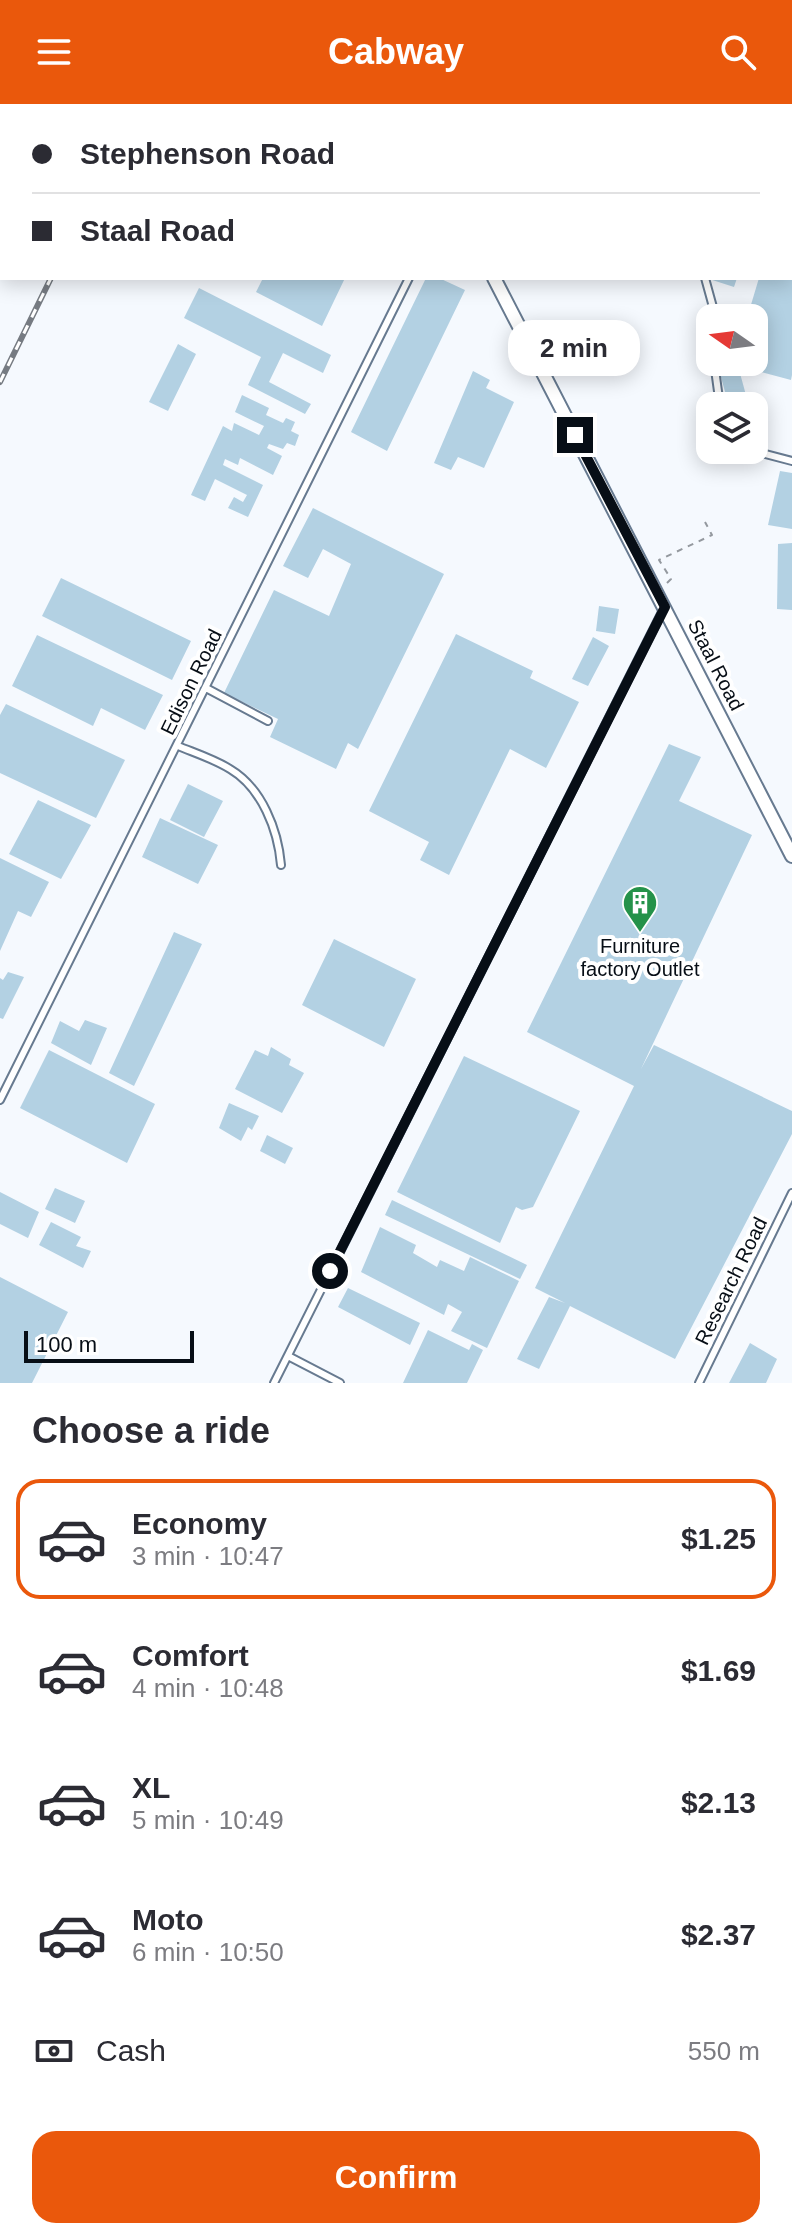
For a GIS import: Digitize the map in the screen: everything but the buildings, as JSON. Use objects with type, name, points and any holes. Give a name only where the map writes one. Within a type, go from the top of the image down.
[{"type":"street","name":"Staal Road","points":[[495,280],[792,856]]},
{"type":"lane","name":"Edison Road","points":[[0,1100],[408,280]]},
{"type":"lane","points":[[706,280],[712,304]]},
{"type":"lane","points":[[768,455],[792,461]]},
{"type":"lane","points":[[274,1383],[665,607]]},
{"type":"lane","points":[[206,688],[268,721]]},
{"type":"lane","points":[[178,746],[231,769],[252,788],[279,841],[281,865]]},
{"type":"lane","name":"Research Road","points":[[699,1383],[792,1193]]},
{"type":"lane","points":[[288,1356],[340,1383]]},
{"type":"path","points":[[671,579],[659,560],[712,535],[705,522]]},
{"type":"railway","points":[[0,382],[50,280]]},
{"type":"place","name":"Furniture factory Outlet","points":[[640,934]]},
{"type":"route","points":[[330,1271],[665,607],[575,435]]}]
